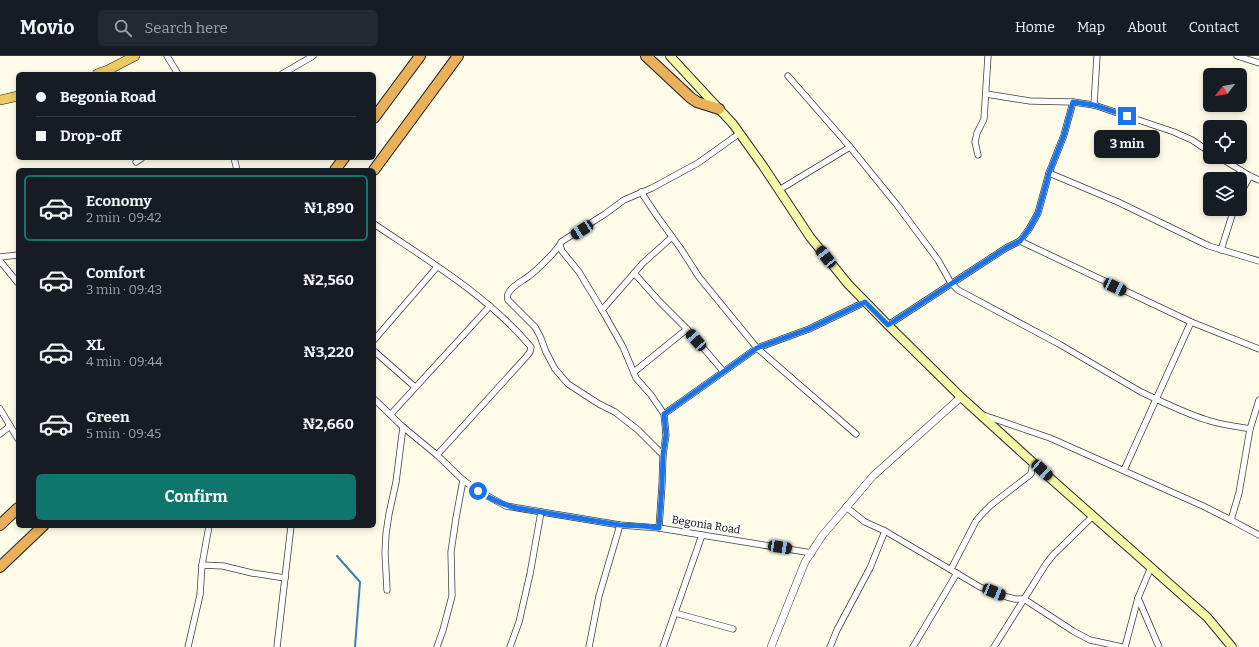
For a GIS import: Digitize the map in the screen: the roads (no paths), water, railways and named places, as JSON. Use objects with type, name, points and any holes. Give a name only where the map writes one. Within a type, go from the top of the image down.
[{"type":"highway","points":[[102,72],[134,56]]},
{"type":"highway","points":[[376,115],[420,56]]},
{"type":"highway","points":[[375,168],[458,56]]},
{"type":"highway","points":[[646,56],[691,98],[697,102],[719,109]]},
{"type":"highway","points":[[0,100],[16,96]]},
{"type":"highway","points":[[0,525],[16,510]]},
{"type":"highway","points":[[0,567],[42,528]]},
{"type":"main road","points":[[670,56],[733,124],[818,247],[848,284],[865,302],[961,397],[1206,617],[1232,647]]},
{"type":"street","points":[[167,56],[177,72]]},
{"type":"street","points":[[285,72],[313,56]]},
{"type":"street","points":[[978,155],[975,142],[977,133],[984,119],[988,56]]},
{"type":"street","points":[[1094,105],[1097,56]]},
{"type":"street","points":[[1237,56],[1259,63]]},
{"type":"street","points":[[788,76],[850,147],[938,260],[951,283],[963,294],[1059,344],[1156,399],[1184,412],[1209,421],[1250,429]]},
{"type":"street","points":[[986,94],[1030,101],[1073,102],[1094,105],[1174,132],[1192,140],[1203,147]]},
{"type":"street","points":[[888,325],[1006,248],[1020,241],[1038,213],[1049,173],[1064,135],[1073,102]]},
{"type":"street","points":[[663,455],[638,430],[615,412],[599,404],[568,384],[555,369],[535,327],[508,300],[507,296],[508,292],[518,283],[538,270],[560,246],[561,242],[624,200],[652,188],[698,163],[740,133]]},
{"type":"street","points":[[779,190],[850,147]]},
{"type":"street","points":[[1230,164],[1259,180]]},
{"type":"street","points":[[1049,173],[1118,202],[1209,246],[1259,261]]},
{"type":"street","points":[[1247,181],[1250,176]]},
{"type":"street","points":[[641,192],[699,277],[757,348],[856,434]]},
{"type":"street","points":[[1220,250],[1232,216]]},
{"type":"street","points":[[376,225],[456,280],[490,306],[517,330],[531,347],[530,352],[437,455]]},
{"type":"street","points":[[602,310],[643,263],[672,237]]},
{"type":"street","points":[[1020,241],[1191,322],[1259,348]]},
{"type":"street","points":[[560,246],[562,251],[579,272],[602,310],[623,347],[634,372],[664,414],[666,435],[663,455],[659,528]]},
{"type":"street","points":[[0,257],[16,255]]},
{"type":"street","points":[[0,261],[16,281]]},
{"type":"street","points":[[376,338],[437,267]]},
{"type":"street","points":[[634,273],[687,329],[723,371]]},
{"type":"street","points":[[664,414],[757,348],[809,329],[865,302]]},
{"type":"street","points":[[390,414],[490,306]]},
{"type":"street","points":[[1124,470],[1191,322]]},
{"type":"street","points":[[634,372],[687,329]]},
{"type":"street","points":[[376,353],[415,387]]},
{"type":"street","points":[[771,647],[806,562],[822,536],[872,476],[961,397]]},
{"type":"street","points":[[1231,520],[1239,493],[1250,429],[1259,400]]},
{"type":"street","name":"Begonia Road","points":[[376,401],[463,480],[478,491],[506,506],[620,525],[659,528],[812,553]]},
{"type":"street","points":[[0,408],[16,436]]},
{"type":"street","points":[[980,414],[1050,438],[1124,470],[1231,520],[1259,536]]},
{"type":"street","points":[[0,434],[10,426]]},
{"type":"street","points":[[387,590],[385,552],[386,534],[397,475],[403,427]]},
{"type":"street","points":[[951,569],[976,521],[991,505],[1031,474],[1033,462]]},
{"type":"street","points":[[437,647],[444,630],[452,596],[451,552],[463,480]]},
{"type":"street","points":[[846,508],[866,522],[885,531],[980,587],[1015,600],[1024,599],[1090,640],[1122,647]]},
{"type":"street","points":[[510,647],[530,574],[541,512]]},
{"type":"street","points":[[994,647],[1046,564],[1093,516]]},
{"type":"street","points":[[589,647],[599,596],[620,525]]},
{"type":"street","points":[[188,647],[200,595],[202,565],[208,528]]},
{"type":"street","points":[[277,647],[291,528]]},
{"type":"street","points":[[830,647],[837,630],[870,568],[885,531]]},
{"type":"street","points":[[663,647],[702,535]]},
{"type":"street","points":[[202,565],[223,566],[252,573],[285,578]]},
{"type":"street","points":[[1125,647],[1138,598],[1151,567]]},
{"type":"street","points":[[913,647],[957,573]]},
{"type":"street","points":[[1138,598],[1159,647]]},
{"type":"street","points":[[675,613],[733,629]]},
{"type":"waterway","points":[[337,556],[360,582],[355,647]]}]
